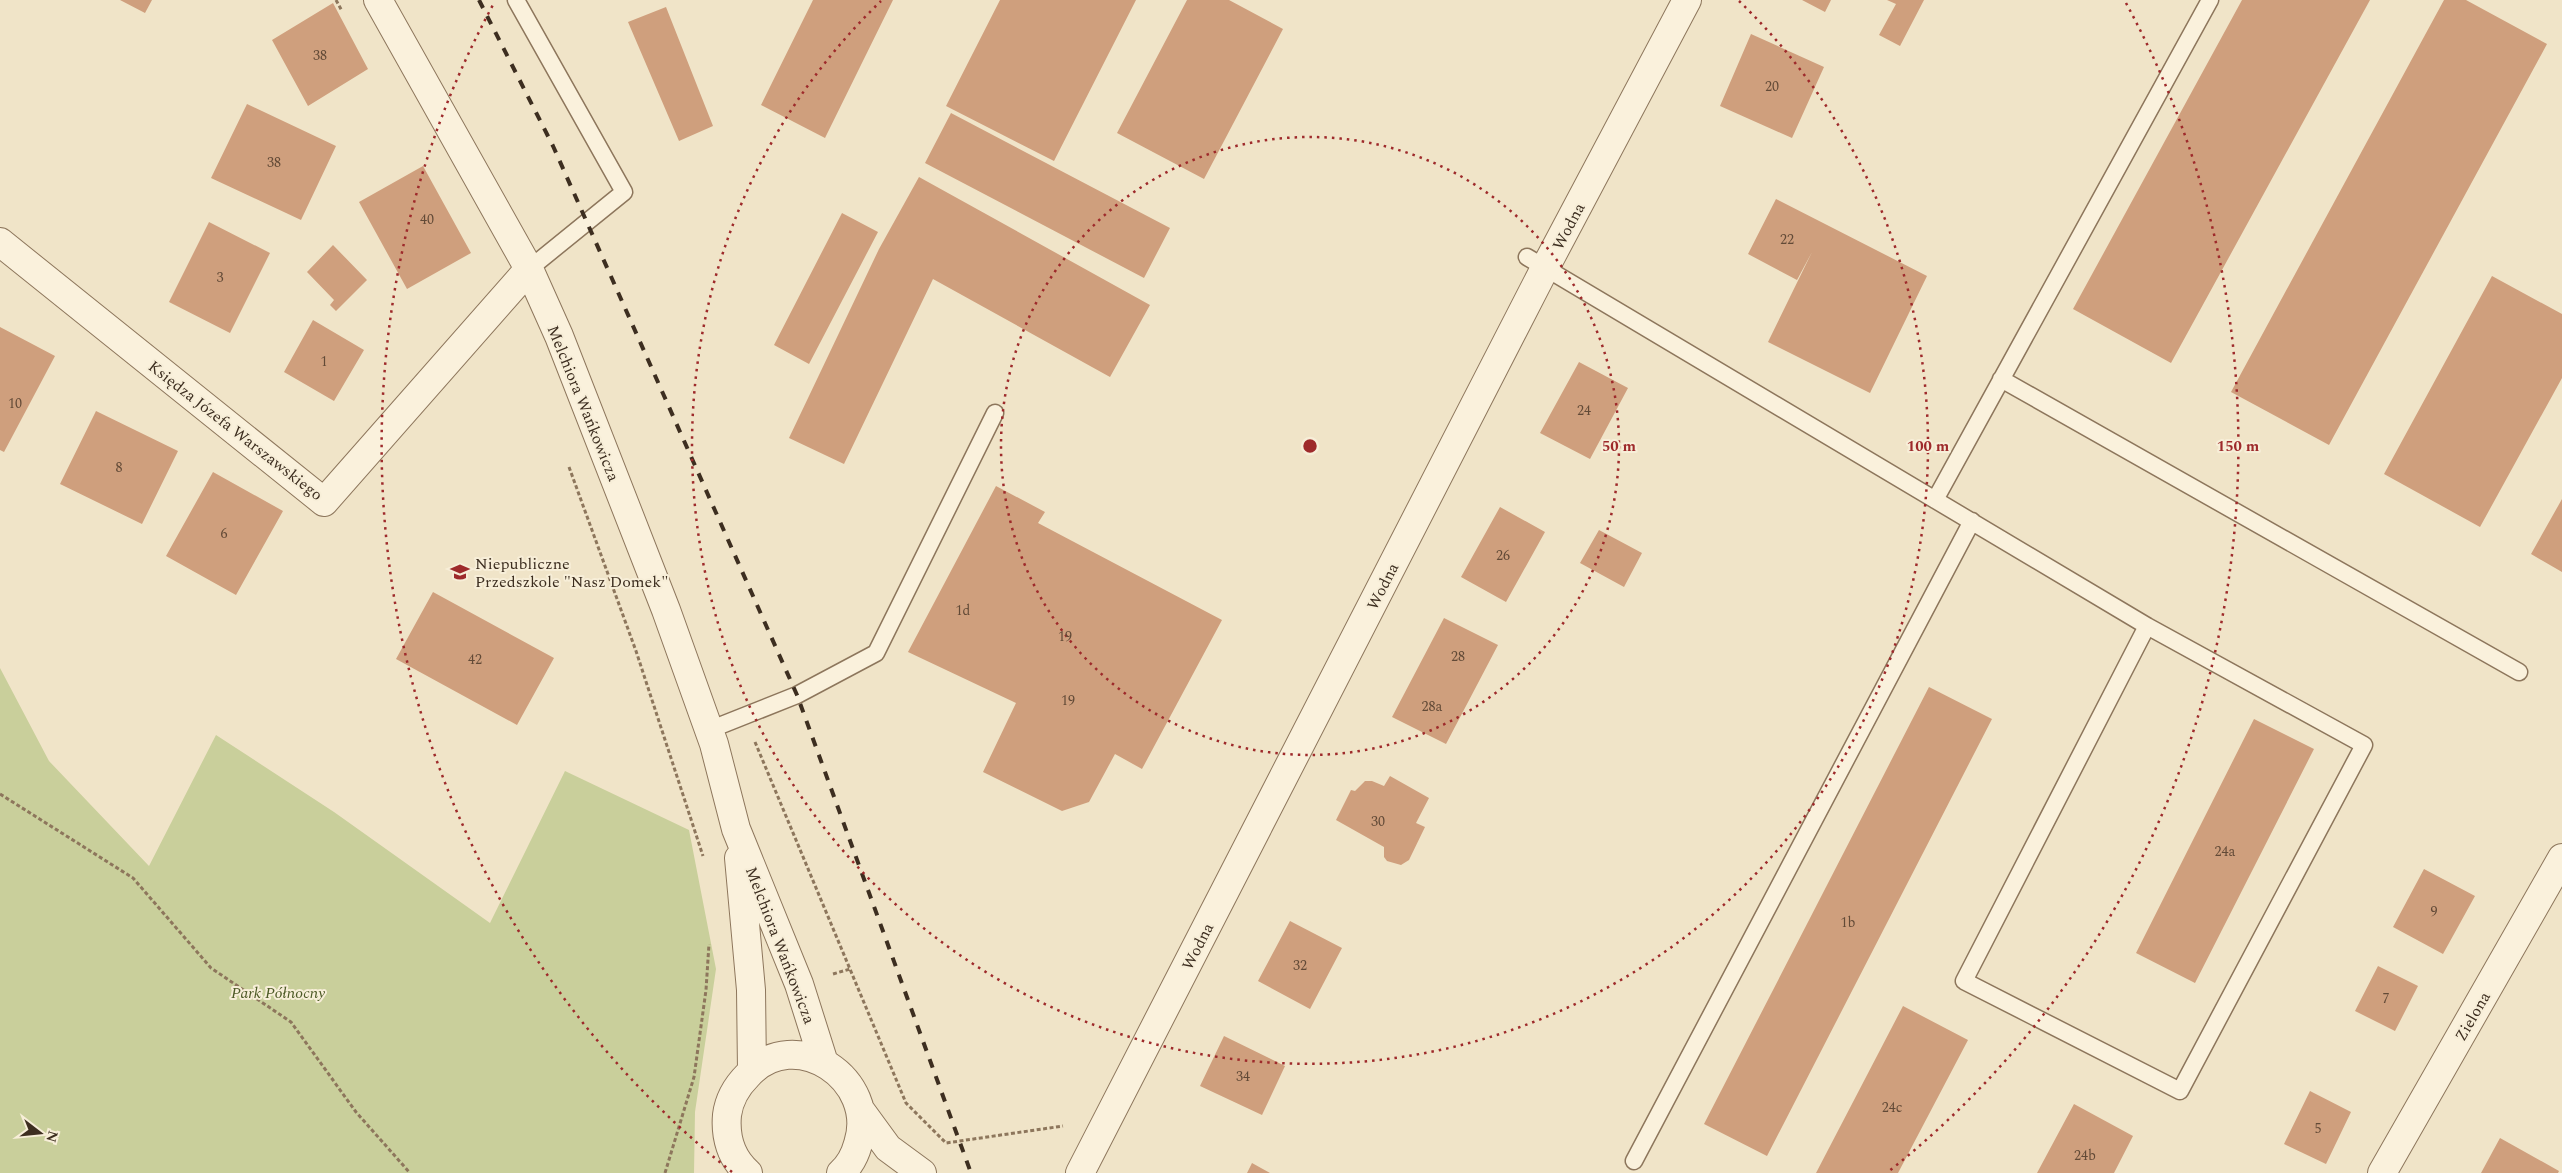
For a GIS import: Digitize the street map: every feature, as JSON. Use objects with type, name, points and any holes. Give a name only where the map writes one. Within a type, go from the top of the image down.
[{"type":"street","name":"Melchiora Wańkowicza","points":[[378,0],[529,269],[582,392],[666,610],[709,730],[736,829],[799,984],[824,1063]]},
{"type":"street","name":"Wodna","points":[[1080,1173],[1536,262],[1688,0]]},
{"type":"street","name":"Księdza Józefa Warszawskiego","points":[[0,242],[324,502],[529,269]]},
{"type":"street","name":"Melchiora Wańkowicza","points":[[736,829],[752,990],[752,1070]]},
{"type":"street","name":"Zielona","points":[[2382,1173],[2558,874]]},
{"type":"street","points":[[748,1173],[729,1161],[726,1128],[728,1106],[737,1086],[752,1070],[779,1057],[810,1057],[824,1063],[842,1075],[854,1091],[861,1111],[862,1133],[856,1153],[841,1173]]},
{"type":"street","points":[[861,1111],[888,1148],[922,1173]]},
{"type":"lane","points":[[516,0],[624,192],[529,269]]},
{"type":"lane","points":[[1935,500],[2210,0]]},
{"type":"lane","points":[[1536,262],[2146,626],[2364,745],[2180,1091],[1964,981],[2146,626]]},
{"type":"lane","points":[[2001,379],[2519,672]]},
{"type":"lane","points":[[709,730],[797,696],[876,653],[995,413]]},
{"type":"lane","points":[[1634,1161],[1972,521]]},
{"type":"path","points":[[336,0],[345,16]]},
{"type":"path","points":[[566,459],[636,651],[703,859]]},
{"type":"path","points":[[0,794],[133,878],[212,968],[291,1022],[356,1112],[410,1173]]},
{"type":"path","points":[[665,1173],[694,1077],[706,990],[709,943]]},
{"type":"green space","name":"Park Północny","points":[[0,668],[49,761],[149,866],[216,735],[334,812],[490,923],[565,771],[689,830],[716,969],[695,1112],[694,1173],[0,1173]]},
{"type":"building","points":[[120,0],[152,0],[145,13]]},
{"type":"building","points":[[813,0],[893,0],[825,138],[761,105]]},
{"type":"building","points":[[1000,0],[1136,0],[1054,161],[946,106]]},
{"type":"building","points":[[1187,0],[1229,0],[1283,29],[1204,179],[1117,133]]},
{"type":"building","points":[[1802,0],[1831,0],[1825,12]]},
{"type":"building","points":[[1887,0],[1924,0],[1900,46],[1879,35],[1896,4]]},
{"type":"building","points":[[2242,0],[2370,0],[2171,363],[2073,309]]},
{"type":"building","points":[[2444,0],[2466,0],[2547,44],[2329,445],[2231,392]]},
{"type":"building","points":[[333,3],[368,69],[308,106],[272,40]]},
{"type":"building","points":[[666,7],[713,126],[679,141],[628,22]]},
{"type":"building","points":[[1751,34],[1824,67],[1792,138],[1720,106]]},
{"type":"building","points":[[247,104],[336,146],[301,220],[211,178]]},
{"type":"building","points":[[951,113],[1170,228],[1144,278],[925,163]]},
{"type":"building","points":[[423,166],[471,253],[407,289],[359,202]]},
{"type":"building","points":[[919,177],[1150,305],[1110,377],[933,279],[844,464],[789,438],[879,249]]},
{"type":"building","points":[[1776,199],[1927,276],[1870,393],[1768,342],[1812,252],[1797,280],[1748,254]]},
{"type":"building","points":[[842,213],[878,232],[809,364],[774,345]]},
{"type":"building","points":[[209,222],[270,253],[230,333],[169,302]]},
{"type":"building","points":[[333,245],[367,280],[336,311],[330,305],[334,300],[307,272]]},
{"type":"building","points":[[2492,276],[2562,314],[2562,378],[2480,527],[2384,474]]},
{"type":"building","points":[[313,320],[364,350],[334,401],[284,372]]},
{"type":"building","points":[[0,327],[55,356],[4,452],[0,450]]},
{"type":"building","points":[[1579,362],[1628,388],[1590,459],[1540,433]]},
{"type":"building","points":[[96,411],[178,451],[142,524],[60,484]]},
{"type":"building","points":[[213,472],[283,511],[236,595],[166,556]]},
{"type":"building","points":[[996,486],[1045,512],[1038,523],[1222,620],[1142,769],[1115,754],[1089,802],[1062,811],[983,772],[1016,703],[908,652]]},
{"type":"building","points":[[2562,499],[2562,572],[2531,554]]},
{"type":"building","points":[[1500,507],[1545,532],[1506,602],[1461,577]]},
{"type":"building","points":[[1599,530],[1642,553],[1624,587],[1580,563]]},
{"type":"building","points":[[433,592],[554,658],[517,725],[396,659]]},
{"type":"building","points":[[1444,618],[1498,645],[1446,744],[1392,717]]},
{"type":"building","points":[[1929,687],[1992,719],[1767,1156],[1704,1124]]},
{"type":"building","points":[[2254,719],[2314,749],[2195,983],[2136,953]]},
{"type":"building","points":[[1390,776],[1429,798],[1416,823],[1425,827],[1409,860],[1401,865],[1387,861],[1384,857],[1384,847],[1336,820],[1351,790],[1355,791],[1365,781],[1372,781],[1384,786]]},
{"type":"building","points":[[2424,869],[2475,896],[2443,954],[2393,927]]},
{"type":"building","points":[[1290,921],[1342,948],[1310,1009],[1258,981]]},
{"type":"building","points":[[2378,966],[2418,986],[2395,1031],[2355,1011]]},
{"type":"building","points":[[1903,1006],[1968,1040],[1898,1173],[1816,1173]]},
{"type":"building","points":[[1224,1036],[1285,1066],[1262,1115],[1200,1086]]},
{"type":"building","points":[[2310,1091],[2351,1112],[2326,1164],[2284,1144]]},
{"type":"building","points":[[2074,1104],[2133,1136],[2114,1173],[2037,1173]]},
{"type":"building","points":[[2500,1138],[2559,1171],[2558,1173],[2481,1173]]},
{"type":"building","points":[[1252,1163],[1270,1173],[1247,1173]]},
{"type":"railway","points":[[479,0],[553,146],[797,695],[971,1173]]},
{"type":"place","name":"Niepubliczne Przedszkole \"Nasz Domek\"","points":[[460,572]]}]
